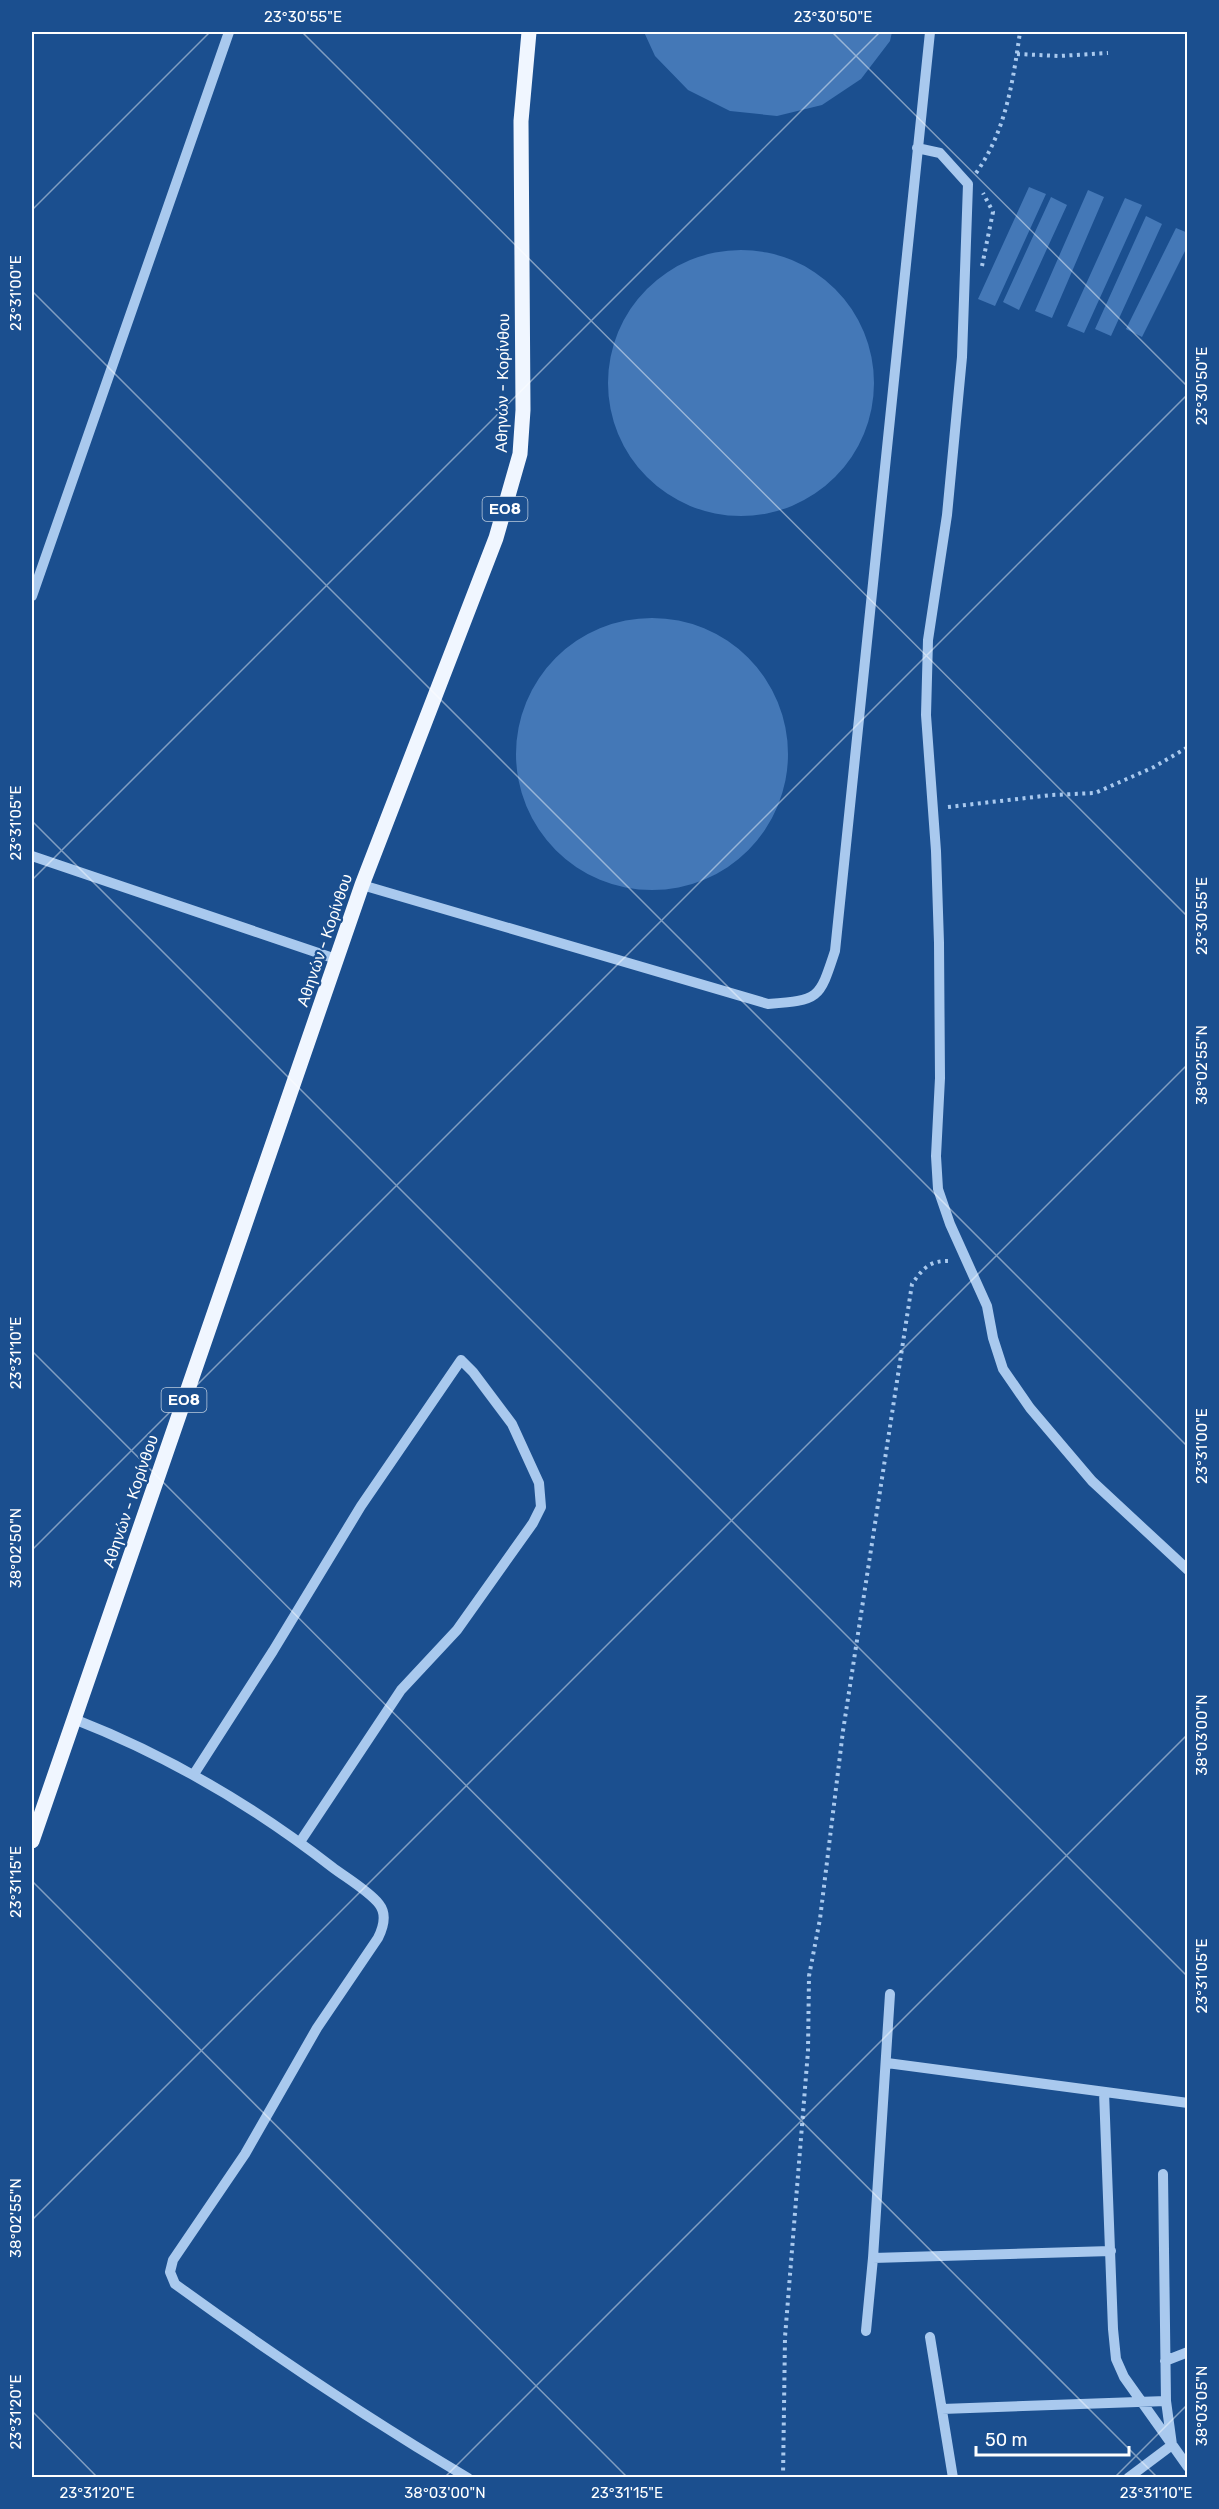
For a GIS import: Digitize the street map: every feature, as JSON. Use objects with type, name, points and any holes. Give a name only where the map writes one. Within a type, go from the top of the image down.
[{"type":"main road","name":"Αθηνών - Κορίνθου","points":[[32,1841],[362,885],[496,538],[520,454],[523,410],[521,121],[529,32]]},
{"type":"lane","points":[[32,596],[229,32]]},
{"type":"lane","points":[[362,885],[768,1004],[799,1001],[815,996],[826,979],[835,951],[930,32]]},
{"type":"lane","points":[[917,148],[940,153],[968,184],[962,357],[947,515],[928,640],[926,715],[934,809],[939,943],[940,1078],[936,1156],[938,1189],[950,1224],[987,1306],[993,1338],[1003,1369],[1030,1408],[1092,1481],[1188,1570]]},
{"type":"lane","points":[[32,856],[336,959]]},
{"type":"lane","points":[[194,1774],[273,1651],[361,1506],[461,1360],[491,1394],[512,1424],[539,1483],[541,1507],[533,1523],[457,1630],[401,1690],[300,1842]]},
{"type":"lane","points":[[74,1719],[110,1733],[194,1774],[300,1842],[378,1903],[383,1915],[382,1931],[317,2028],[245,2154],[173,2260],[170,2266],[171,2279],[180,2288],[293,2367],[395,2434],[468,2478]]},
{"type":"lane","points":[[866,2331],[887,2063],[890,1994]]},
{"type":"lane","points":[[887,2063],[1188,2103]]},
{"type":"lane","points":[[1104,2092],[1116,2359],[1124,2377],[1188,2467]]},
{"type":"lane","points":[[1163,2174],[1166,2401],[1172,2445]]},
{"type":"lane","points":[[873,2258],[1111,2251]]},
{"type":"lane","points":[[930,2337],[952,2478]]},
{"type":"lane","points":[[1165,2361],[1188,2352]]},
{"type":"lane","points":[[942,2409],[1166,2401]]},
{"type":"lane","points":[[1128,2478],[1172,2445]]},
{"type":"path","points":[[968,184],[990,153],[1012,91],[1020,32]]},
{"type":"path","points":[[1017,54],[1059,56],[1108,53]]},
{"type":"path","points":[[934,809],[1052,795],[1095,793],[1154,767],[1188,747]]},
{"type":"path","points":[[783,2478],[785,2337],[808,2051],[809,1976],[820,1918],[843,1731],[912,1284],[924,1267],[942,1260],[968,1262]]},
{"type":"building","points":[[644,32],[892,32],[890,41],[861,79],[822,105],[777,116],[730,111],[688,90],[655,56]]},
{"type":"building","points":[[1029,187],[1046,194],[995,306],[978,299]]},
{"type":"building","points":[[1088,190],[1104,197],[1052,318],[1035,311]]},
{"type":"building","points":[[1051,197],[1067,205],[1019,310],[1003,302]]},
{"type":"building","points":[[1125,198],[1142,205],[1084,333],[1067,326]]},
{"type":"building","points":[[1146,216],[1162,224],[1111,336],[1095,329]]},
{"type":"building","points":[[1176,228],[1188,233],[1188,245],[1142,337],[1126,329]]},
{"type":"building","points":[[741,250],[767,253],[792,260],[815,273],[835,289],[851,309],[864,332],[871,357],[874,383],[871,409],[864,434],[851,457],[835,477],[815,493],[792,506],[767,513],[741,516],[715,513],[690,506],[667,493],[647,477],[631,457],[618,434],[611,409],[608,383],[611,357],[618,332],[631,309],[647,289],[667,273],[690,260],[715,253]]},
{"type":"building","points":[[652,618],[679,621],[704,628],[728,641],[748,658],[765,678],[778,702],[785,727],[788,754],[785,781],[778,806],[765,830],[748,850],[728,867],[704,880],[679,887],[652,890],[625,887],[600,880],[576,867],[556,850],[539,830],[526,806],[519,781],[516,754],[519,727],[526,702],[539,678],[556,658],[576,641],[600,628],[625,621]]}]
